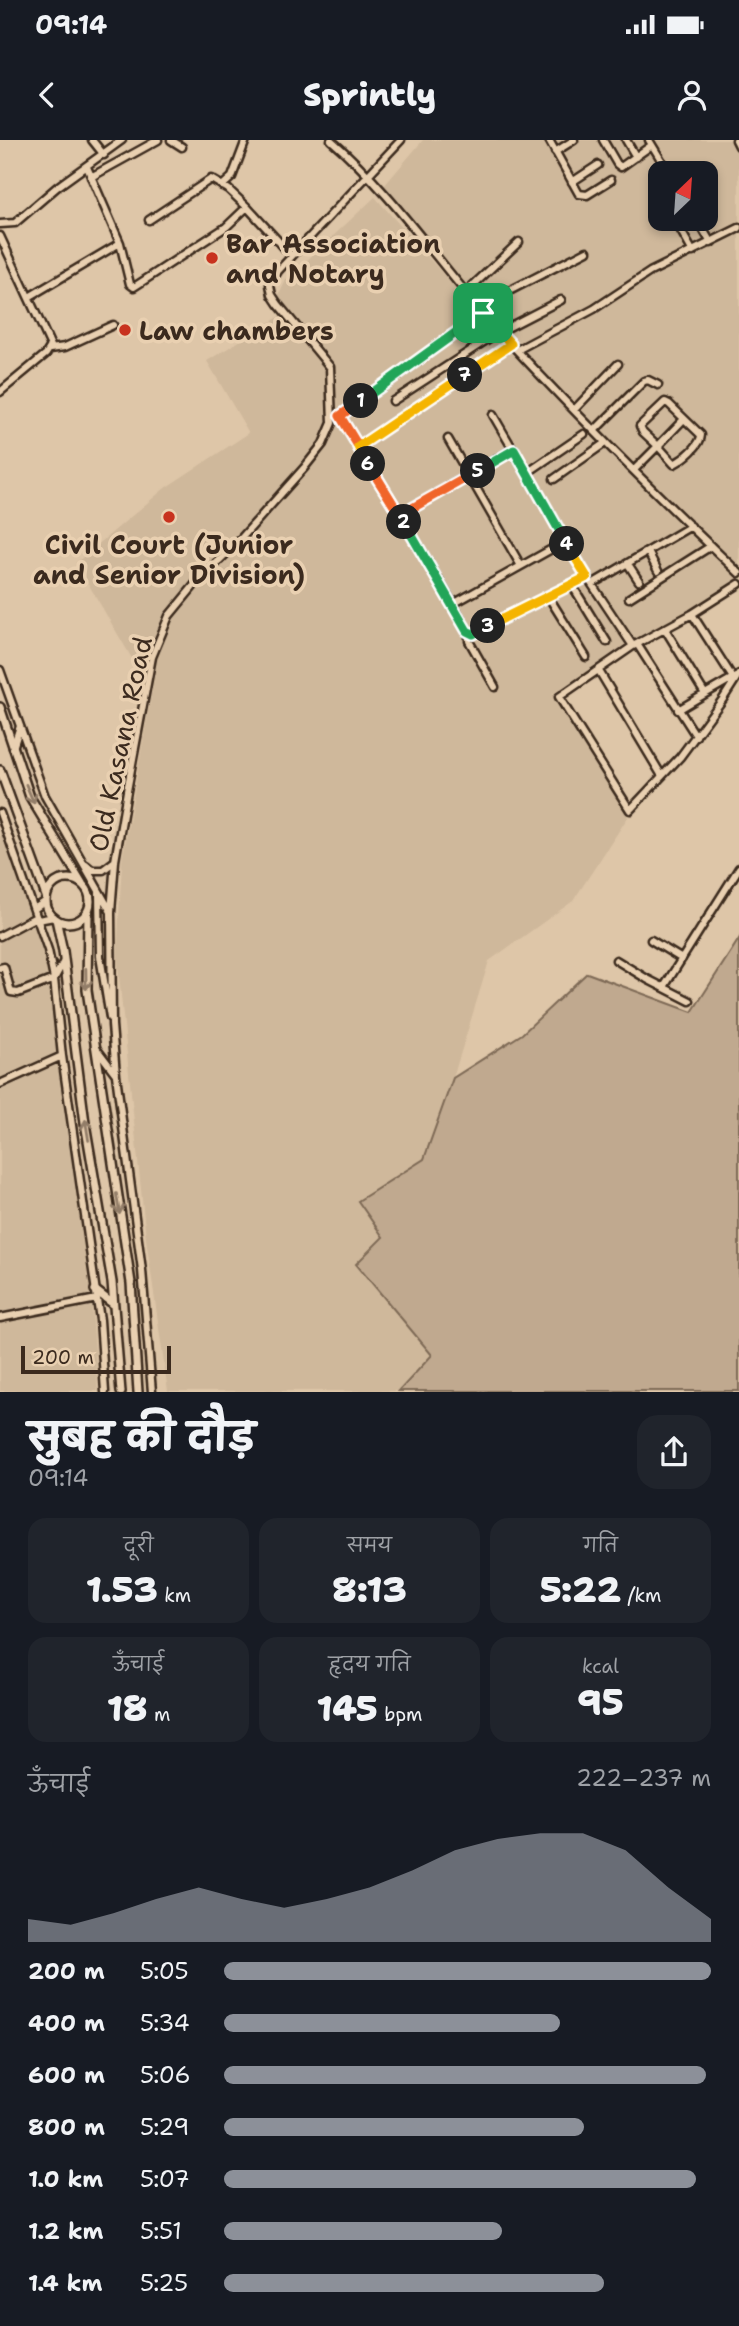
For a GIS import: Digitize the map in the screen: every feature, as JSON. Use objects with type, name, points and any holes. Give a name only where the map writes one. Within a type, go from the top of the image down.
[{"type":"main road","points":[[0,707],[30,797],[89,892],[86,990],[131,1283],[138,1391]]},
{"type":"main road","points":[[0,770],[48,910],[55,918],[65,923],[74,922],[88,911]]},
{"type":"main road","points":[[46,899],[51,887],[59,880],[70,878],[82,883]]},
{"type":"main road","points":[[55,918],[65,961],[85,1123],[112,1282],[121,1391]]},
{"type":"main road","points":[[96,1290],[113,1304]]},
{"type":"street","points":[[92,140],[104,155]]},
{"type":"street","points":[[0,224],[15,223],[57,187],[122,140]]},
{"type":"street","points":[[91,177],[158,140]]},
{"type":"street","points":[[172,140],[182,148]]},
{"type":"street","points":[[222,187],[232,177],[246,140]]},
{"type":"street","points":[[331,140],[368,175],[499,332],[605,443],[739,573]]},
{"type":"street","points":[[332,423],[330,367],[278,304],[270,287],[275,275],[401,140]]},
{"type":"street","points":[[548,140],[577,192],[583,196],[611,180]]},
{"type":"street","points":[[555,152],[575,140]]},
{"type":"street","points":[[603,140],[619,167],[636,157],[651,143],[662,161]]},
{"type":"street","points":[[626,140],[636,157]]},
{"type":"street","points":[[736,140],[739,146]]},
{"type":"street","points":[[572,182],[598,165]]},
{"type":"street","points":[[87,167],[120,243],[130,284],[135,287],[226,227],[247,206]]},
{"type":"street","points":[[149,220],[190,195],[209,179],[228,189],[247,206],[292,256]]},
{"type":"street","points":[[517,350],[594,309],[650,272],[739,228]]},
{"type":"street","points":[[681,231],[693,252]]},
{"type":"street","points":[[704,231],[711,243]]},
{"type":"street","points":[[0,236],[51,344],[50,349]]},
{"type":"street","points":[[466,292],[519,242]]},
{"type":"street","points":[[29,297],[120,243]]},
{"type":"street","points":[[332,423],[481,310],[587,251]]},
{"type":"street","points":[[393,401],[499,332],[561,300]]},
{"type":"street","points":[[0,392],[50,349],[65,347],[113,325]]},
{"type":"street","points":[[358,447],[511,344]]},
{"type":"street","points":[[574,410],[618,364]]},
{"type":"street","points":[[594,431],[644,381],[658,385]]},
{"type":"street","points":[[665,402],[701,435],[700,441],[674,464],[658,446],[641,430],[642,424],[665,402]]},
{"type":"street","points":[[493,415],[587,577],[696,736]]},
{"type":"street","points":[[340,416],[453,604],[469,633],[469,641],[495,687]]},
{"type":"street","points":[[634,470],[684,419]]},
{"type":"street","name":"Old Kasana Road","points":[[113,1025],[111,912],[115,861],[152,657],[169,616],[303,468],[323,444],[332,423]]},
{"type":"street","points":[[527,473],[584,434]]},
{"type":"street","points":[[448,439],[521,566]]},
{"type":"street","points":[[554,479],[605,443]]},
{"type":"street","points":[[400,515],[514,450]]},
{"type":"street","points":[[592,584],[691,526]]},
{"type":"street","points":[[453,604],[566,541]]},
{"type":"street","points":[[629,598],[711,546]]},
{"type":"street","points":[[648,552],[659,571]]},
{"type":"street","points":[[628,564],[639,581]]},
{"type":"street","points":[[469,633],[475,633],[587,577]]},
{"type":"street","points":[[736,677],[696,736],[629,810],[559,697],[635,645],[739,584]]},
{"type":"street","points":[[572,585],[607,642]]},
{"type":"street","points":[[548,596],[586,657]]},
{"type":"street","points":[[692,614],[736,677]]},
{"type":"street","points":[[665,629],[705,694]]},
{"type":"street","points":[[0,670],[46,796],[111,912]]},
{"type":"street","points":[[599,671],[662,776]]},
{"type":"street","points":[[678,710],[736,677]]},
{"type":"street","points":[[13,748],[20,724]]},
{"type":"street","points":[[0,813],[48,950],[54,979],[62,1056],[96,1290],[105,1391]]},
{"type":"street","points":[[80,858],[95,871],[108,867],[115,861]]},
{"type":"street","points":[[664,987],[739,867]]},
{"type":"street","points":[[99,891],[100,956],[109,1016],[113,1025],[116,1075],[142,1270],[152,1391]]},
{"type":"street","points":[[34,909],[46,899]]},
{"type":"street","points":[[0,936],[37,918],[55,918]]},
{"type":"street","points":[[651,940],[682,959]]},
{"type":"street","points":[[616,960],[690,1002]]},
{"type":"street","points":[[0,968],[4,967],[8,986],[14,994],[54,979],[65,961]]},
{"type":"street","points":[[94,1045],[116,1075]]},
{"type":"street","points":[[0,1084],[62,1056]]},
{"type":"street","points":[[0,1318],[97,1299]]},
{"type":"shaded area","points":[[423,140],[739,140],[739,569],[579,410],[503,328],[384,186]]},
{"type":"shaded area","points":[[375,197],[502,341],[738,579],[552,694],[628,817],[573,901],[489,961],[453,1078],[424,1159],[358,1201],[383,1237],[356,1264],[432,1355],[399,1391],[168,1391],[146,1238],[117,957],[122,860],[156,667],[137,667],[76,563],[165,488],[249,433],[207,361],[287,312],[278,297],[286,280]]},
{"type":"shaded area","points":[[0,812],[44,950],[92,1308],[98,1391],[0,1391]]},
{"type":"shaded area","points":[[739,939],[739,1391],[399,1391],[432,1355],[356,1264],[383,1237],[358,1201],[424,1159],[453,1078],[522,1034],[587,973],[692,1012]]},
{"type":"place","name":"Bar Association and Notary","points":[[212,258]]},
{"type":"place","name":"Law chambers","points":[[125,330]]},
{"type":"place","name":"Civil Court (Junior and Senior Division)","points":[[169,517]]},
{"type":"route","points":[[483,313],[340,416],[358,447],[453,604],[467,631],[471,634],[587,577],[514,450],[400,515],[358,447],[511,344],[483,313]]}]
